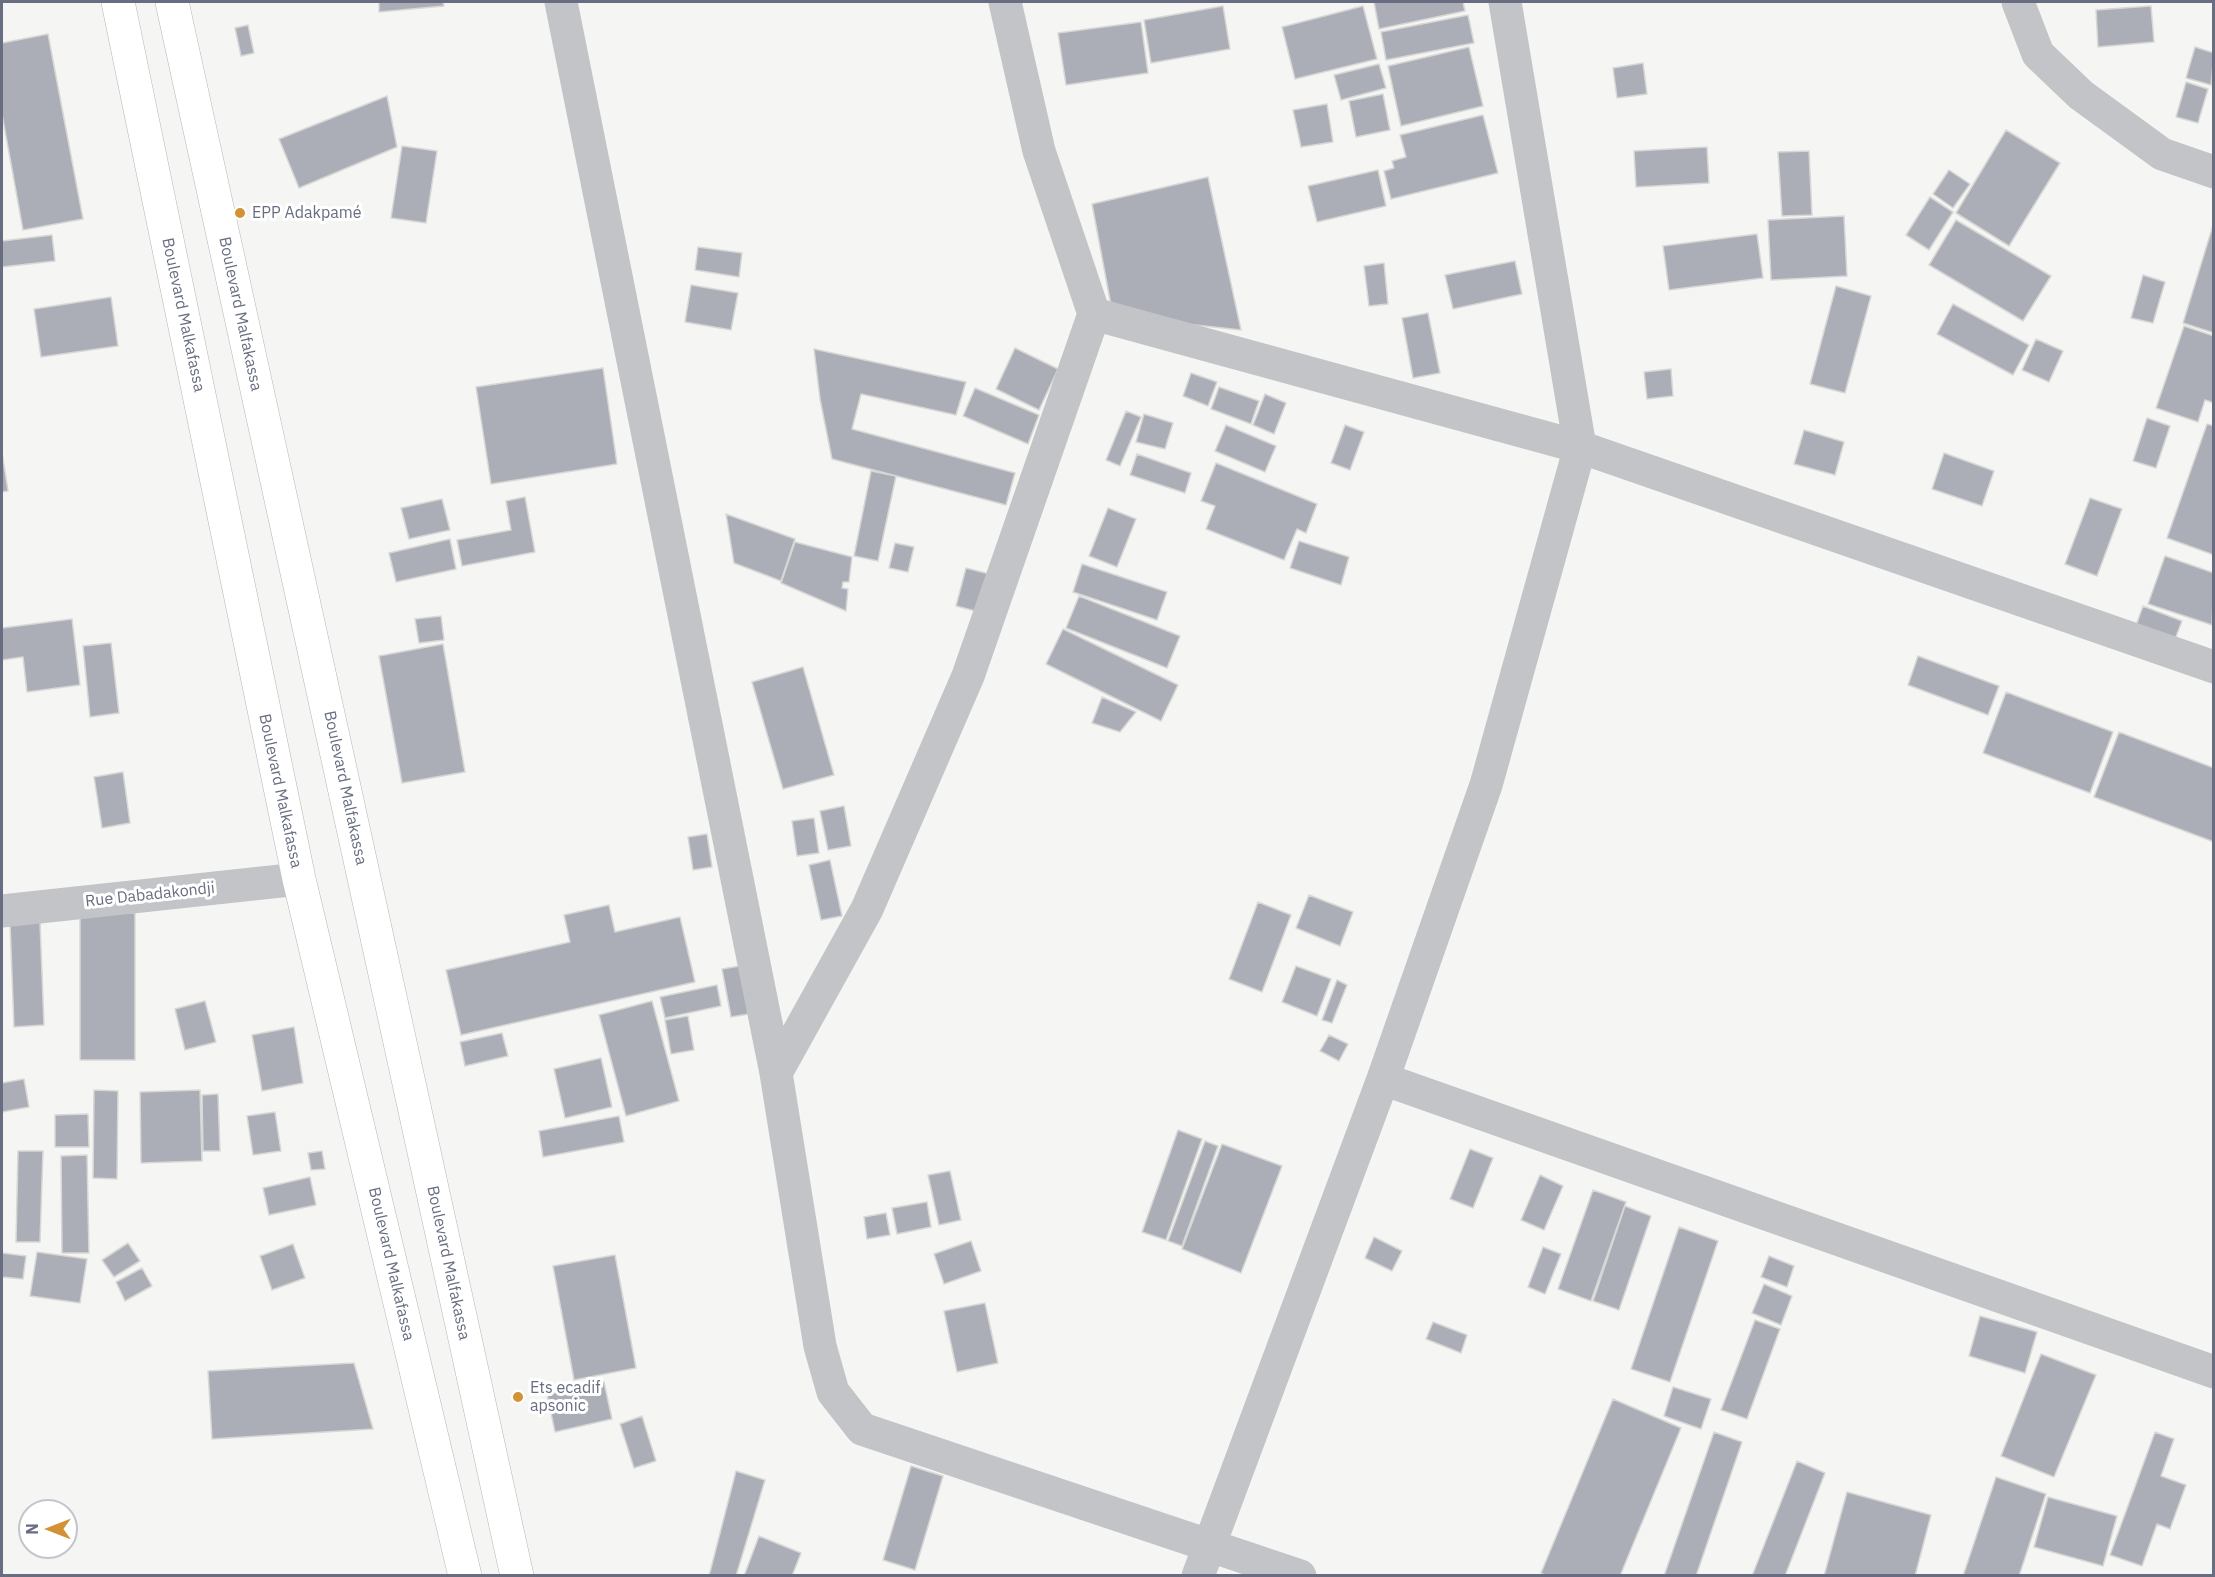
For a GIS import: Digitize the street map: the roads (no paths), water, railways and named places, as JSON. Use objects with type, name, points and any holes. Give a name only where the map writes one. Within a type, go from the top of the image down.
[{"type":"main road","name":"Boulevard Malkafassa","points":[[118,2],[298,879],[465,1575]]},
{"type":"main road","name":"Boulevard Malfakassa","points":[[172,2],[517,1575]]},
{"type":"street","points":[[561,2],[776,1073],[820,1346],[833,1392],[862,1429],[1299,1575]]},
{"type":"street","points":[[776,1073],[867,909],[968,676],[1094,314],[1039,152],[1005,2]]},
{"type":"street","points":[[1198,1575],[1383,1079],[1500,740],[1580,447],[1505,2]]},
{"type":"street","points":[[2018,2],[2038,54],[2081,95],[2162,154],[2214,172]]},
{"type":"street","points":[[1094,314],[1580,447],[2214,667]]},
{"type":"street","name":"Rue Dabadakondji","points":[[2,911],[298,879]]},
{"type":"street","points":[[1383,1079],[2214,1372]]},
{"type":"place","name":"EPP Adakpamé","points":[[240,213]]},
{"type":"place","name":"Ets ecadif apsonic","points":[[518,1397]]}]
